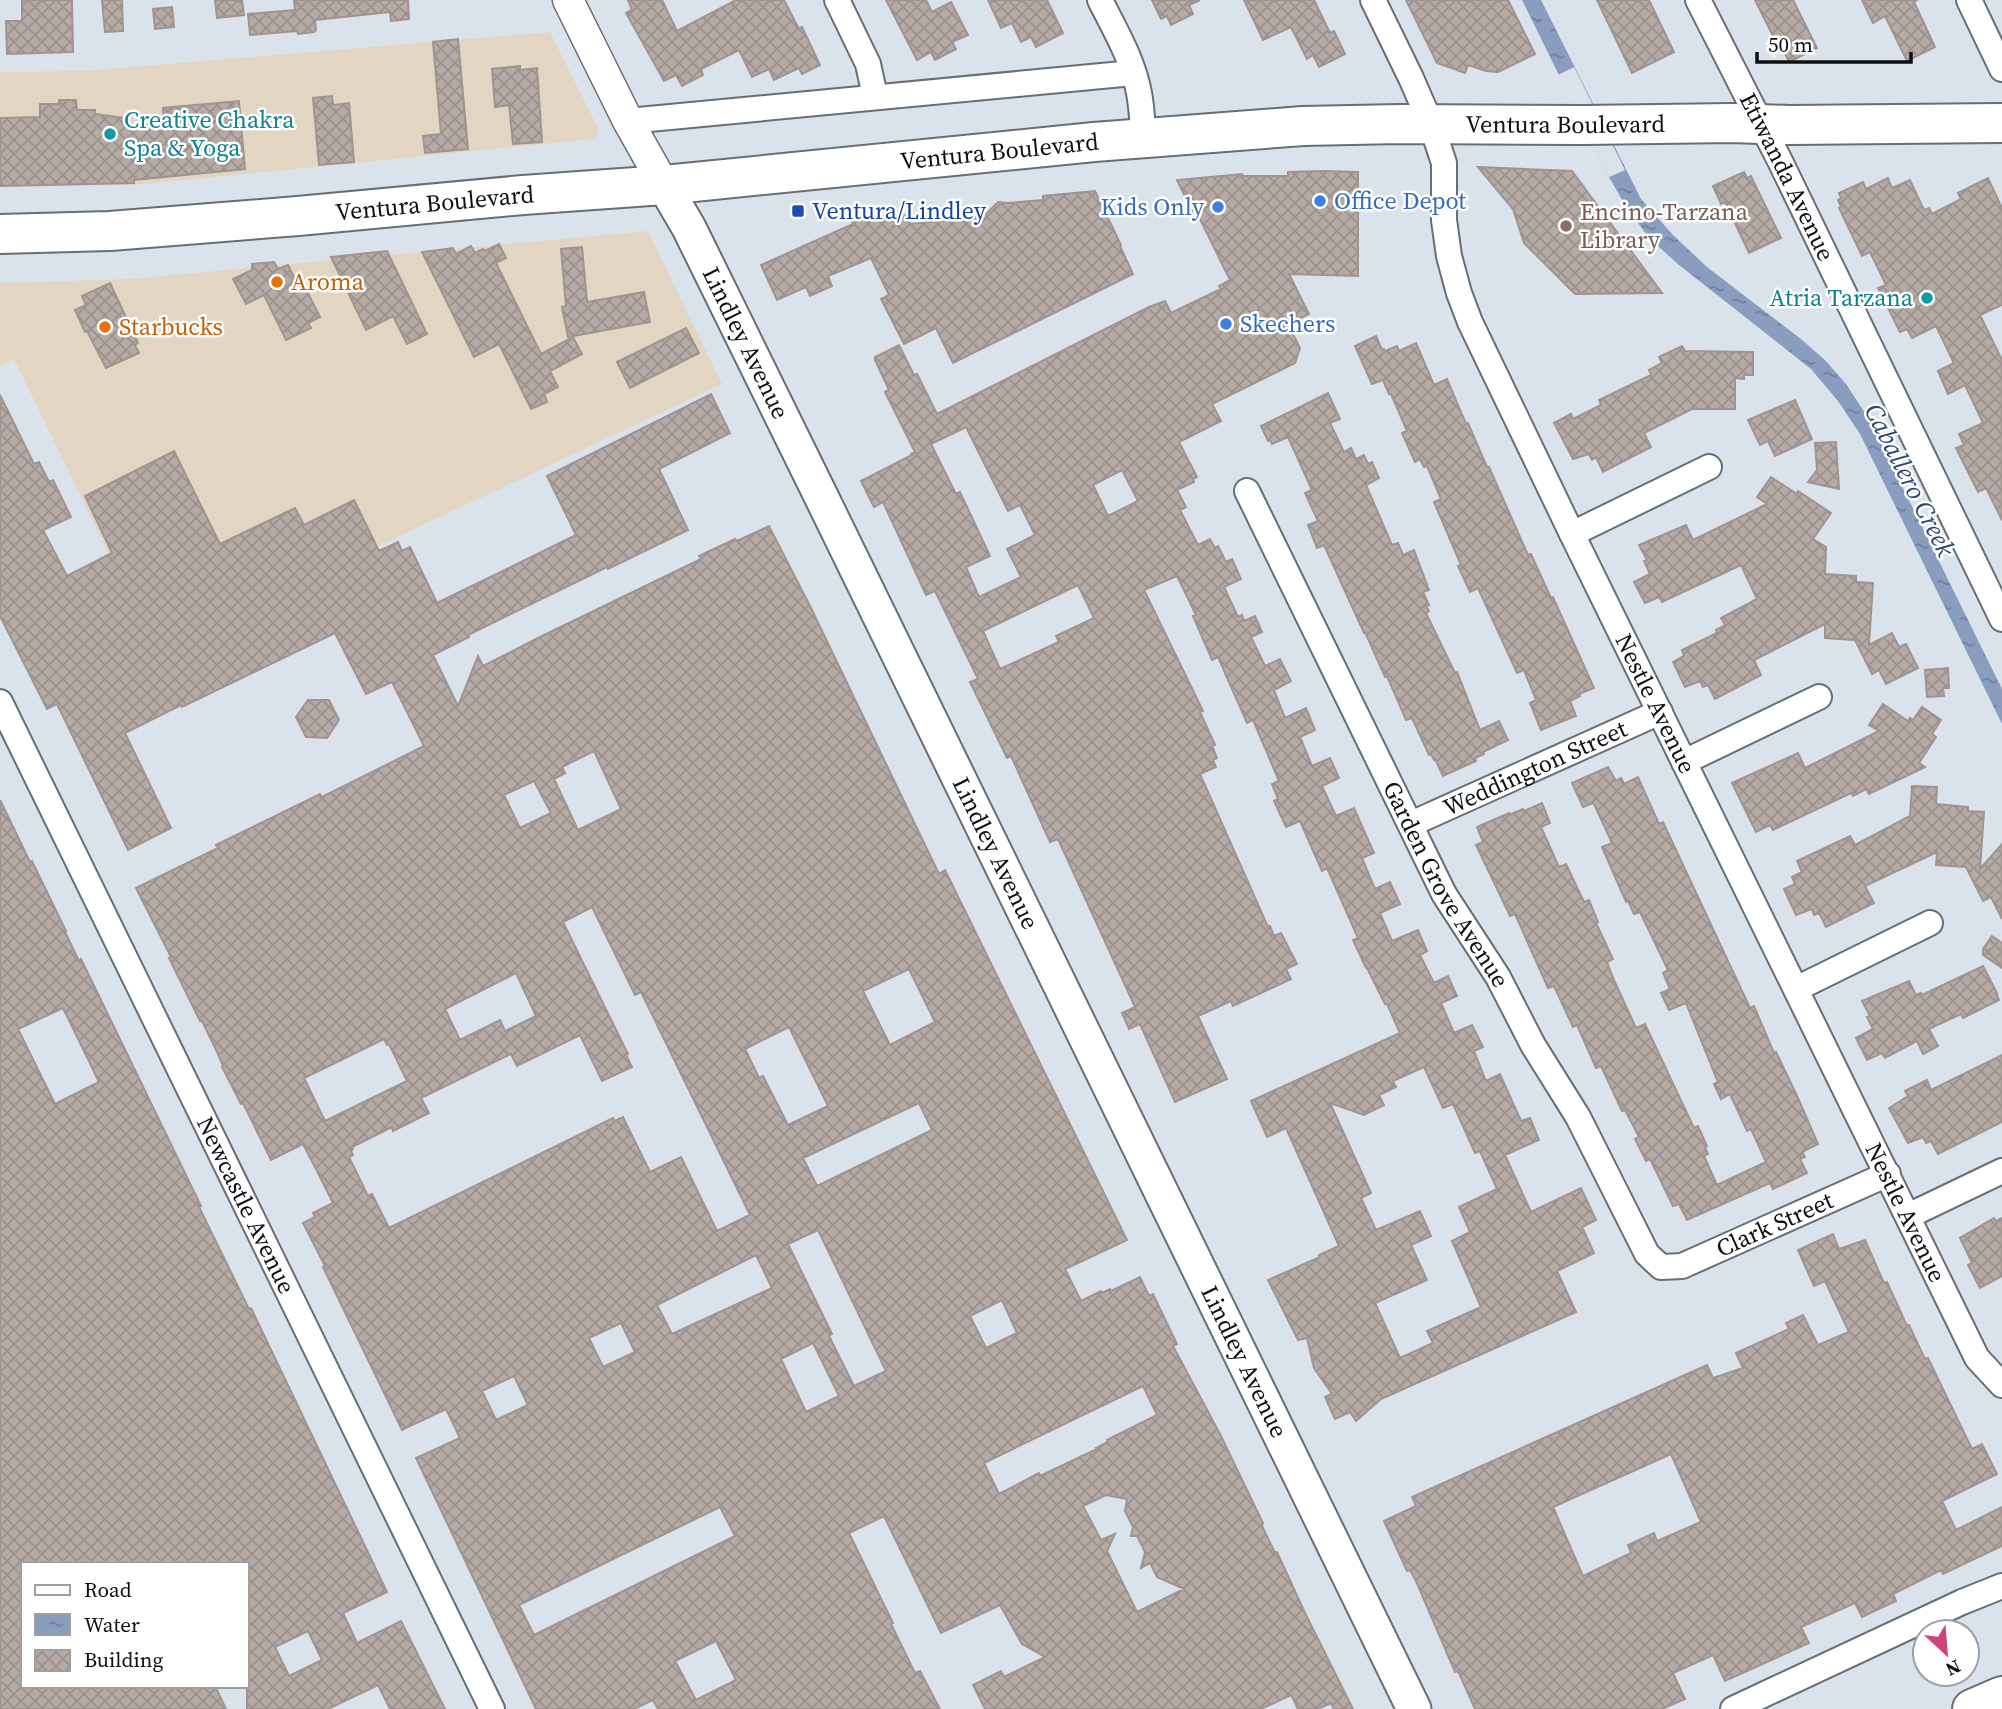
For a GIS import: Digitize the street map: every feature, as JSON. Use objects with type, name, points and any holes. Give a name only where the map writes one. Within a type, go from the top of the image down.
[{"type":"main road","name":"Ventura Boulevard","points":[[0,234],[110,231],[664,185],[1144,138],[1303,127],[2002,122]]},
{"type":"main road","name":"Lindley Avenue","points":[[664,185],[689,228],[1414,1709]]},
{"type":"street","name":"Lindley Avenue","points":[[568,0],[628,121],[664,185]]},
{"type":"street","points":[[836,0],[868,64],[875,96]]},
{"type":"street","points":[[1100,0],[1133,73],[1139,93],[1144,138]]},
{"type":"street","name":"Nestle Avenue","points":[[1373,0],[1411,78],[1444,163],[1444,220],[1449,256],[1470,322],[1978,1358],[2002,1385]]},
{"type":"street","name":"Etiwanda Avenue","points":[[1699,0],[2002,619]]},
{"type":"street","points":[[1969,0],[2002,69]]},
{"type":"street","points":[[628,121],[1133,73]]},
{"type":"street","points":[[1572,534],[1709,467]]},
{"type":"street","name":"Garden Grove Avenue","points":[[1247,491],[1444,894],[1499,977],[1533,1045],[1578,1117],[1647,1254],[1661,1267]]},
{"type":"street","points":[[1684,762],[1819,697]]},
{"type":"street","name":"Newcastle Avenue","points":[[0,702],[492,1709]]},
{"type":"street","name":"Weddington Street","points":[[1410,824],[1660,712]]},
{"type":"street","points":[[1797,989],[1930,923]]},
{"type":"street","points":[[1908,1216],[2002,1171]]},
{"type":"street","name":"Clark Street","points":[[1661,1267],[1682,1266],[1888,1174]]},
{"type":"street","points":[[1733,1709],[2002,1586]]},
{"type":"shaded area","points":[[550,32],[598,128],[597,136],[592,139],[134,185],[0,187],[0,72],[83,71]]},
{"type":"shaded area","points":[[648,231],[722,384],[156,651],[14,359],[0,366],[0,283],[130,279]]},
{"type":"water","points":[[1522,0],[1541,0],[1641,199],[1673,235],[1707,267],[1801,339],[1825,360],[1846,384],[1869,419],[2002,689],[2002,724],[1860,434],[1838,401],[1811,369],[1679,265],[1649,238],[1609,177]]},
{"type":"pier","points":[[1574,67],[1625,170],[1609,177],[1558,75]]},
{"type":"building","points":[[22,0],[72,0],[73,52],[7,54],[6,21],[22,21]]},
{"type":"building","points":[[102,0],[122,0],[123,31],[105,32]]},
{"type":"building","points":[[215,0],[242,0],[244,15],[217,18]]},
{"type":"building","points":[[294,0],[408,0],[409,19],[391,21],[390,12],[315,20],[314,32],[250,35],[248,14],[295,10]]},
{"type":"building","points":[[628,0],[662,0],[677,31],[736,0],[784,0],[799,29],[802,27],[820,65],[802,74],[799,68],[774,80],[769,69],[752,77],[739,50],[701,69],[703,75],[682,86],[676,75],[664,81],[626,13],[632,10]]},
{"type":"building","points":[[886,0],[926,0],[932,12],[951,2],[968,35],[952,42],[956,49],[935,60],[931,52],[917,60]]},
{"type":"building","points":[[988,0],[1047,0],[1063,33],[1036,47],[1031,37],[1021,42],[1012,23],[1001,28]]},
{"type":"building","points":[[1152,0],[1200,0],[1189,5],[1193,14],[1171,25],[1167,16],[1161,19]]},
{"type":"building","points":[[1244,0],[1314,0],[1330,33],[1334,31],[1345,54],[1319,67],[1313,55],[1307,59],[1291,27],[1263,40]]},
{"type":"building","points":[[1406,0],[1508,0],[1535,54],[1498,72],[1468,65],[1465,73],[1437,63]]},
{"type":"building","points":[[1597,0],[1649,0],[1674,52],[1632,73]]},
{"type":"building","points":[[1755,0],[1793,0],[1817,48],[1789,62]]},
{"type":"building","points":[[1862,0],[1917,0],[1914,2],[1935,47],[1907,61],[1885,16],[1873,23]]},
{"type":"building","points":[[172,7],[174,27],[155,29],[153,9]]},
{"type":"building","points":[[458,39],[468,149],[425,153],[423,136],[441,134],[433,42]]},
{"type":"building","points":[[520,66],[520,70],[537,68],[542,142],[513,144],[509,105],[495,107],[492,69]]},
{"type":"building","points":[[332,96],[333,105],[349,103],[354,162],[319,165],[313,98]]},
{"type":"building","points":[[59,100],[76,100],[77,110],[95,110],[95,114],[124,118],[125,127],[164,123],[163,108],[239,101],[245,169],[134,180],[134,183],[0,186],[0,118],[40,117],[40,104],[59,104]]},
{"type":"building","name":"Encino-Tarzana Library","points":[[1478,167],[1572,171],[1662,293],[1575,294],[1524,243],[1513,209]]},
{"type":"building","points":[[1288,172],[1358,172],[1358,276],[1289,274],[1309,314],[1288,324],[1300,348],[1295,363],[1212,404],[1221,421],[1179,442],[1197,477],[1193,479],[1194,482],[1177,490],[1186,507],[1180,510],[1198,545],[1210,539],[1215,548],[1218,546],[1226,562],[1232,559],[1241,579],[1224,587],[1238,617],[1242,615],[1244,621],[1255,616],[1262,632],[1251,637],[1265,666],[1280,659],[1291,681],[1274,690],[1285,718],[1306,708],[1315,730],[1300,737],[1312,766],[1330,758],[1339,778],[1322,786],[1336,816],[1354,808],[1374,853],[1362,858],[1375,889],[1390,882],[1400,904],[1380,913],[1392,941],[1418,930],[1427,951],[1420,955],[1434,983],[1448,976],[1457,996],[1441,1003],[1454,1033],[1472,1025],[1483,1047],[1474,1051],[1486,1081],[1500,1074],[1521,1121],[1530,1118],[1539,1140],[1505,1155],[1531,1212],[1581,1188],[1596,1220],[1582,1227],[1594,1253],[1557,1271],[1576,1312],[1381,1399],[1356,1421],[1350,1412],[1335,1419],[1325,1397],[1332,1394],[1314,1368],[1307,1338],[1298,1340],[1268,1280],[1339,1246],[1286,1128],[1267,1137],[1251,1101],[1400,1033],[1353,940],[1358,938],[1327,868],[1322,871],[1300,821],[1286,827],[1274,801],[1278,799],[1272,784],[1279,781],[1253,720],[1247,723],[1218,657],[1212,660],[1193,616],[1196,615],[1177,576],[1144,590],[1203,711],[1200,712],[1215,745],[1212,746],[1217,758],[1213,760],[1216,767],[1200,774],[1268,927],[1270,926],[1274,936],[1281,933],[1297,964],[1286,969],[1291,979],[1233,1006],[1231,1001],[1198,1016],[1227,1079],[1175,1102],[1140,1024],[1129,1029],[1122,1013],[1135,1007],[1058,839],[1050,842],[1011,756],[1007,758],[970,682],[978,679],[935,591],[926,595],[883,502],[874,507],[861,481],[915,452],[885,392],[889,390],[875,357],[899,345],[937,414],[1149,307],[1165,301],[1171,313],[1221,289],[1219,286],[1230,280],[1196,211],[1193,213],[1177,180],[1242,174],[1288,176]],"holes":[[[966,427],[1008,511],[1020,505],[1035,535],[1007,549],[1021,577],[979,597],[966,567],[990,556],[960,492],[956,494],[931,444]],[[1122,470],[1138,501],[1108,516],[1093,485]],[[1078,585],[1094,618],[1056,636],[1059,642],[1000,669],[983,631]],[[1424,1067],[1443,1108],[1453,1104],[1475,1153],[1480,1151],[1497,1189],[1459,1207],[1470,1232],[1452,1241],[1481,1307],[1427,1331],[1433,1343],[1400,1358],[1375,1303],[1427,1280],[1411,1245],[1431,1236],[1420,1211],[1376,1230],[1361,1198],[1371,1193],[1330,1103],[1364,1115],[1384,1105],[1379,1095],[1396,1087],[1393,1081]]]},
{"type":"building","points":[[1744,172],[1747,178],[1751,176],[1781,238],[1749,253],[1725,202],[1721,204],[1713,186]]},
{"type":"building","points":[[1888,178],[1892,188],[1910,180],[1924,210],[1929,208],[1932,214],[1961,199],[1958,193],[1988,178],[2002,208],[2002,305],[1980,315],[2002,360],[2002,520],[1986,488],[1978,492],[1956,448],[1964,445],[1959,434],[1983,423],[1965,385],[1948,394],[1938,371],[1954,363],[1936,326],[1912,338],[1907,329],[1900,332],[1878,288],[1886,285],[1870,252],[1862,256],[1839,208],[1839,193],[1863,182],[1866,189]]},
{"type":"building","points":[[1095,191],[1133,274],[953,363],[936,328],[904,344],[881,299],[889,295],[871,258],[828,276],[832,286],[810,296],[806,287],[777,300],[761,265],[853,224],[851,219],[909,215],[910,224],[972,218],[987,213],[998,202],[1043,200],[1043,196]]},
{"type":"building","points":[[499,244],[506,258],[496,263],[541,354],[573,337],[582,354],[550,371],[558,387],[544,394],[547,402],[531,409],[499,344],[474,357],[422,252],[453,248],[456,254],[471,246],[475,253]]},
{"type":"building","points":[[582,247],[587,302],[644,292],[650,322],[568,337],[562,307],[566,306],[561,249]]},
{"type":"building","points":[[387,251],[427,334],[407,344],[393,316],[366,330],[331,257]]},
{"type":"building","points":[[274,262],[278,269],[288,265],[296,281],[301,279],[320,317],[308,323],[311,328],[286,340],[264,295],[246,304],[233,279],[252,270],[252,264]]},
{"type":"building","name":"Starbucks","points":[[110,283],[138,343],[135,345],[139,353],[106,368],[75,310],[86,305],[82,296]]},
{"type":"building","points":[[686,328],[699,353],[630,388],[617,362]]},
{"type":"building","points":[[1376,336],[1385,351],[1397,346],[1399,351],[1416,343],[1434,385],[1447,379],[1528,555],[1531,554],[1551,598],[1553,597],[1594,688],[1570,701],[1576,716],[1541,730],[1530,703],[1536,700],[1524,670],[1517,673],[1478,588],[1470,592],[1458,566],[1461,565],[1434,502],[1441,499],[1427,466],[1424,467],[1420,459],[1415,462],[1402,433],[1407,431],[1391,394],[1383,380],[1372,384],[1355,346]]},
{"type":"building","points":[[1682,346],[1685,351],[1753,352],[1753,375],[1744,375],[1744,379],[1735,378],[1735,409],[1692,409],[1644,433],[1651,447],[1603,472],[1596,457],[1592,460],[1589,454],[1573,459],[1554,423],[1571,414],[1573,419],[1601,405],[1599,400],[1651,375],[1649,370],[1662,363],[1659,357]]},
{"type":"building","points":[[1328,393],[1340,419],[1330,423],[1344,452],[1351,448],[1356,459],[1364,455],[1368,464],[1372,462],[1379,478],[1366,485],[1392,545],[1398,543],[1403,555],[1414,550],[1429,590],[1423,592],[1429,605],[1426,606],[1429,611],[1426,613],[1455,673],[1457,672],[1480,730],[1499,721],[1508,740],[1483,752],[1484,754],[1475,758],[1476,761],[1443,776],[1435,759],[1429,755],[1412,718],[1406,720],[1324,545],[1317,548],[1308,525],[1318,521],[1305,493],[1312,490],[1288,437],[1272,444],[1261,426]]},
{"type":"building","points":[[711,394],[730,433],[659,469],[688,530],[468,635],[469,637],[433,655],[458,706],[478,656],[483,666],[701,559],[699,556],[769,526],[939,874],[945,870],[1127,1240],[1065,1269],[1081,1301],[1140,1277],[1149,1296],[1153,1294],[1177,1344],[1173,1346],[1220,1434],[1275,1553],[1277,1552],[1353,1709],[1334,1709],[1331,1703],[1318,1709],[1298,1709],[1291,1695],[1261,1709],[985,1709],[973,1685],[1001,1671],[1004,1677],[1045,1657],[1022,1644],[1000,1605],[941,1633],[884,1516],[849,1533],[915,1673],[920,1671],[940,1709],[658,1709],[653,1700],[634,1709],[536,1709],[416,1458],[460,1438],[446,1409],[402,1430],[303,1223],[315,1217],[313,1213],[333,1203],[303,1144],[271,1160],[222,1067],[136,888],[218,848],[216,845],[320,794],[322,797],[424,746],[392,682],[366,694],[335,633],[125,733],[171,828],[128,850],[57,704],[47,709],[0,616],[0,395],[34,464],[39,462],[49,482],[53,480],[71,517],[43,530],[67,576],[112,553],[85,496],[174,451],[220,544],[295,508],[304,525],[354,500],[379,551],[398,542],[402,551],[410,547],[437,603],[576,535],[547,476]],"holes":[[[594,751],[621,809],[578,830],[554,779],[565,773],[562,767]],[[534,781],[551,813],[520,828],[504,795]],[[592,907],[635,995],[641,992],[750,1215],[717,1231],[681,1157],[650,1172],[623,1117],[615,1121],[613,1118],[389,1228],[372,1194],[368,1196],[349,1157],[353,1155],[352,1147],[392,1127],[393,1131],[429,1113],[421,1098],[511,1054],[517,1066],[580,1035],[602,1081],[632,1067],[626,1055],[628,1054],[563,922]],[[909,969],[935,1022],[890,1045],[863,991]],[[516,973],[536,1016],[505,1031],[500,1020],[460,1040],[445,1009]],[[789,1027],[828,1106],[788,1125],[763,1076],[759,1078],[745,1049]],[[384,1039],[407,1081],[325,1121],[304,1078]],[[919,1103],[932,1130],[817,1186],[803,1158]],[[818,1230],[886,1371],[854,1386],[829,1336],[832,1334],[788,1244]],[[756,1255],[772,1288],[672,1334],[657,1305]],[[1002,1300],[1017,1333],[986,1348],[970,1316]],[[621,1323],[635,1352],[603,1367],[589,1338]],[[813,1343],[839,1396],[806,1412],[781,1359]],[[514,1376],[528,1405],[496,1420],[482,1391]],[[1143,1386],[1157,1415],[1107,1440],[1108,1442],[1097,1449],[1040,1476],[1039,1473],[999,1494],[984,1463]],[[1106,1495],[1127,1499],[1125,1511],[1133,1527],[1131,1536],[1137,1536],[1145,1552],[1141,1568],[1150,1563],[1157,1577],[1184,1589],[1137,1612],[1107,1551],[1115,1534],[1101,1540],[1083,1506]],[[720,1507],[735,1536],[534,1635],[519,1605]],[[716,1641],[736,1680],[696,1700],[675,1661]]]},
{"type":"building","points":[[1795,400],[1812,439],[1775,456],[1768,441],[1760,445],[1748,420]]},
{"type":"building","points":[[1836,442],[1839,489],[1808,482],[1817,470],[1815,443]]},
{"type":"building","points":[[1771,477],[1831,513],[1813,539],[1826,547],[1825,574],[1856,576],[1856,582],[1873,583],[1869,645],[1892,633],[1899,647],[1906,644],[1918,668],[1886,684],[1879,670],[1872,674],[1855,640],[1825,638],[1825,624],[1754,660],[1761,675],[1715,699],[1708,685],[1703,687],[1700,681],[1685,687],[1673,662],[1684,656],[1682,650],[1717,633],[1716,630],[1725,625],[1721,618],[1757,599],[1741,565],[1662,602],[1659,597],[1645,603],[1634,582],[1650,574],[1644,561],[1647,560],[1639,545],[1686,525],[1693,540],[1767,504],[1757,497]]},
{"type":"building","points":[[1948,668],[1949,688],[1943,688],[1944,696],[1927,697],[1925,670]]},
{"type":"building","points":[[308,700],[329,700],[339,720],[327,738],[306,737],[296,717]]},
{"type":"building","points":[[1883,704],[1908,721],[1910,718],[1913,720],[1922,707],[1941,720],[1932,734],[1936,737],[1919,763],[1925,767],[1869,794],[1866,789],[1853,796],[1851,793],[1773,830],[1770,825],[1756,832],[1732,783],[1798,753],[1805,768],[1879,731],[1869,725]]},
{"type":"building","points":[[1608,767],[1616,781],[1621,778],[1624,784],[1638,777],[1659,824],[1663,822],[1750,1008],[1754,1006],[1818,1144],[1802,1152],[1805,1157],[1800,1159],[1807,1173],[1773,1189],[1770,1183],[1687,1220],[1679,1204],[1673,1206],[1650,1159],[1646,1161],[1635,1139],[1639,1137],[1625,1110],[1622,1111],[1601,1066],[1596,1068],[1577,1025],[1573,1027],[1554,986],[1548,988],[1515,914],[1510,916],[1476,845],[1483,842],[1477,827],[1542,803],[1550,823],[1541,827],[1559,867],[1566,864],[1584,902],[1589,900],[1598,922],[1596,923],[1613,959],[1607,962],[1613,978],[1636,1028],[1645,1024],[1694,1128],[1698,1126],[1707,1146],[1705,1147],[1708,1154],[1704,1156],[1717,1185],[1766,1162],[1751,1129],[1747,1131],[1730,1094],[1721,1099],[1714,1084],[1718,1082],[1686,1003],[1669,1010],[1661,993],[1670,989],[1663,973],[1668,970],[1640,912],[1634,914],[1628,901],[1626,902],[1602,847],[1612,843],[1595,806],[1593,803],[1583,807],[1572,783]]},
{"type":"building","points":[[1912,786],[1937,787],[1936,804],[1968,807],[1968,811],[1984,812],[1980,869],[2002,844],[2002,919],[1991,897],[1983,901],[1966,867],[1936,865],[1937,852],[1865,886],[1874,903],[1826,927],[1819,913],[1814,915],[1812,909],[1796,915],[1784,889],[1795,884],[1792,877],[1802,872],[1797,861],[1850,836],[1855,845],[1910,816]]},
{"type":"building","points":[[0,800],[79,961],[81,959],[387,1592],[343,1613],[357,1643],[401,1621],[445,1709],[390,1709],[378,1685],[328,1709],[247,1709],[248,1562],[21,1562],[21,1688],[216,1688],[226,1709],[0,1709]],"holes":[[[63,1008],[99,1082],[55,1104],[18,1029]],[[308,1631],[322,1660],[289,1676],[275,1647]]]},
{"type":"building","points":[[1992,936],[2002,943],[2002,968],[1983,955],[1983,949]]},
{"type":"building","points":[[1983,966],[1999,1000],[1963,1018],[1961,1014],[1929,1029],[1938,1046],[1923,1054],[1917,1041],[1885,1058],[1882,1053],[1867,1060],[1856,1038],[1873,1029],[1862,1001],[1909,981],[1916,995],[1922,995]]},
{"type":"building","points":[[2002,1055],[2002,1122],[1938,1154],[1931,1141],[1926,1143],[1923,1137],[1908,1143],[1889,1108],[1908,1096],[1905,1091],[1927,1080],[1931,1090]]},
{"type":"building","points":[[1994,1218],[1996,1221],[2002,1218],[2002,1276],[1980,1288],[1968,1265],[1972,1263],[1960,1238]]},
{"type":"building","points":[[1833,1234],[1839,1249],[1865,1240],[1884,1283],[1887,1282],[1925,1359],[1928,1358],[1972,1449],[1982,1444],[1997,1474],[1942,1501],[1956,1530],[2002,1507],[2002,1546],[1943,1574],[1941,1570],[1893,1594],[1896,1601],[1862,1617],[1855,1603],[1801,1627],[1809,1643],[1725,1681],[1713,1655],[1673,1673],[1685,1699],[1662,1709],[1475,1709],[1458,1671],[1455,1672],[1416,1581],[1410,1570],[1407,1571],[1384,1521],[1416,1506],[1412,1497],[1707,1365],[1713,1378],[1743,1368],[1736,1353],[1789,1329],[1786,1323],[1803,1315],[1818,1345],[1849,1332],[1825,1281],[1814,1286],[1798,1250]],"holes":[[[1671,1454],[1701,1522],[1657,1541],[1654,1533],[1628,1545],[1631,1553],[1583,1576],[1553,1507]]]},
{"type":"place","name":"Creative Chakra Spa & Yoga","points":[[110,134]]},
{"type":"place","name":"Office Depot","points":[[1320,201]]},
{"type":"place","name":"Kids Only","points":[[1218,207]]},
{"type":"place","name":"Ventura/Lindley","points":[[798,211]]},
{"type":"place","name":"Encino-Tarzana Library","points":[[1566,226]]},
{"type":"place","name":"Aroma","points":[[277,282]]},
{"type":"place","name":"Atria Tarzana","points":[[1927,298]]},
{"type":"place","name":"Skechers","points":[[1226,324]]},
{"type":"place","name":"Starbucks","points":[[105,327]]},
{"type":"water label","name":"Caballero Creek","points":[[1910,480]]}]
